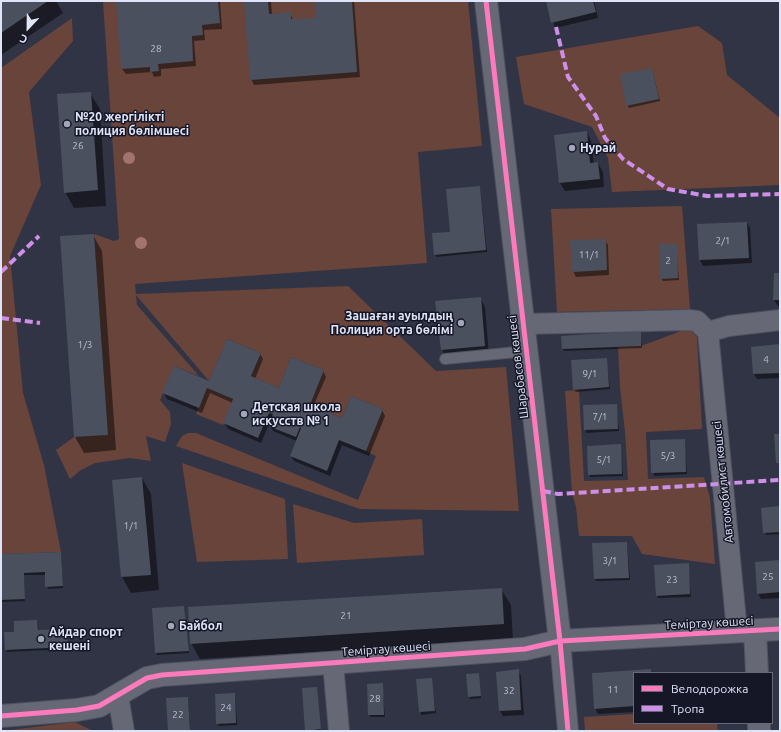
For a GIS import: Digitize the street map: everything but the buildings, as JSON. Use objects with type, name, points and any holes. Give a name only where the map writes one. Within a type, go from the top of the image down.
[{"type":"street","name":"Шарабасов көшесі","points":[[486,1],[560,641],[568,731]]},
{"type":"street","points":[[524,324],[689,320],[697,321],[708,332],[729,326],[780,320]]},
{"type":"street","name":"Автомобилист көшесі","points":[[708,332],[724,482],[746,631],[757,672]]},
{"type":"street","name":"Теміртау көшесі","points":[[1,716],[100,706],[147,678],[162,675],[525,649],[560,641],[780,629]]},
{"type":"street","points":[[333,663],[339,731]]},
{"type":"street","points":[[118,696],[124,731]]},
{"type":"lane","points":[[445,359],[527,351]]},
{"type":"shaded area","points":[[103,1],[468,1],[482,146],[418,152],[427,263],[135,284],[136,294],[348,286],[436,371],[506,367],[519,511],[360,509],[176,446],[182,436],[188,433],[196,433],[358,500],[376,456],[366,451],[383,409],[351,396],[342,418],[310,405],[324,370],[291,357],[279,388],[251,376],[261,353],[227,339],[209,381],[136,295],[137,305],[199,376],[174,366],[160,400],[170,412],[171,424],[165,442],[146,436],[151,461],[130,458],[95,463],[81,470],[70,479],[56,450],[74,437],[108,435],[94,234],[114,241],[119,239]]},
{"type":"shaded area","points":[[72,18],[73,41],[29,92],[41,185],[10,256],[23,393],[44,465],[61,552],[1,554],[1,68]]},
{"type":"shaded area","points":[[698,26],[722,43],[727,75],[780,118],[780,185],[612,192],[608,158],[592,127],[524,104],[516,57]]},
{"type":"shaded area","points":[[682,206],[690,309],[557,312],[551,209]]},
{"type":"shaded area","points":[[689,328],[697,337],[702,429],[646,432],[648,479],[704,477],[710,498],[715,564],[642,554],[632,536],[579,536],[576,507],[572,493],[565,391],[579,390],[584,481],[628,480],[618,347],[641,346]]},
{"type":"shaded area","points":[[207,388],[233,399],[223,425],[196,414]]},
{"type":"shaded area","points":[[182,463],[285,499],[288,559],[197,562]]},
{"type":"shaded area","points":[[293,504],[354,523],[422,519],[424,555],[297,563]]},
{"type":"shaded area","points":[[633,714],[633,724],[717,724],[718,731],[585,731],[584,717]]},
{"type":"shaded area","points":[[75,722],[93,731],[2,731]]},
{"type":"marked path","points":[[556,27],[568,77],[596,116],[605,138],[623,159],[668,189],[707,196],[780,194]]},
{"type":"marked path","points":[[1,272],[39,236]]},
{"type":"marked path","points":[[1,318],[40,323]]},
{"type":"marked path","points":[[543,491],[558,494],[780,480]]},
{"type":"cycle path","points":[[486,1],[560,641],[568,731]]},
{"type":"cycle path","points":[[1,716],[77,710],[99,706],[147,678],[162,675],[525,649],[560,641],[780,629]]},
{"type":"place","name":"№20 жергілікті полиция бөлімшесі","points":[[67,124]]},
{"type":"place","name":"Нурай","points":[[572,148]]},
{"type":"place","name":"Зашаған ауылдың Полиция орта бөлімі","points":[[461,323]]},
{"type":"place","name":"Детская школа искусств № 1","points":[[244,414]]},
{"type":"place","name":"Байбол","points":[[171,626]]},
{"type":"place","name":"Айдар спорт кешені","points":[[41,639]]}]
